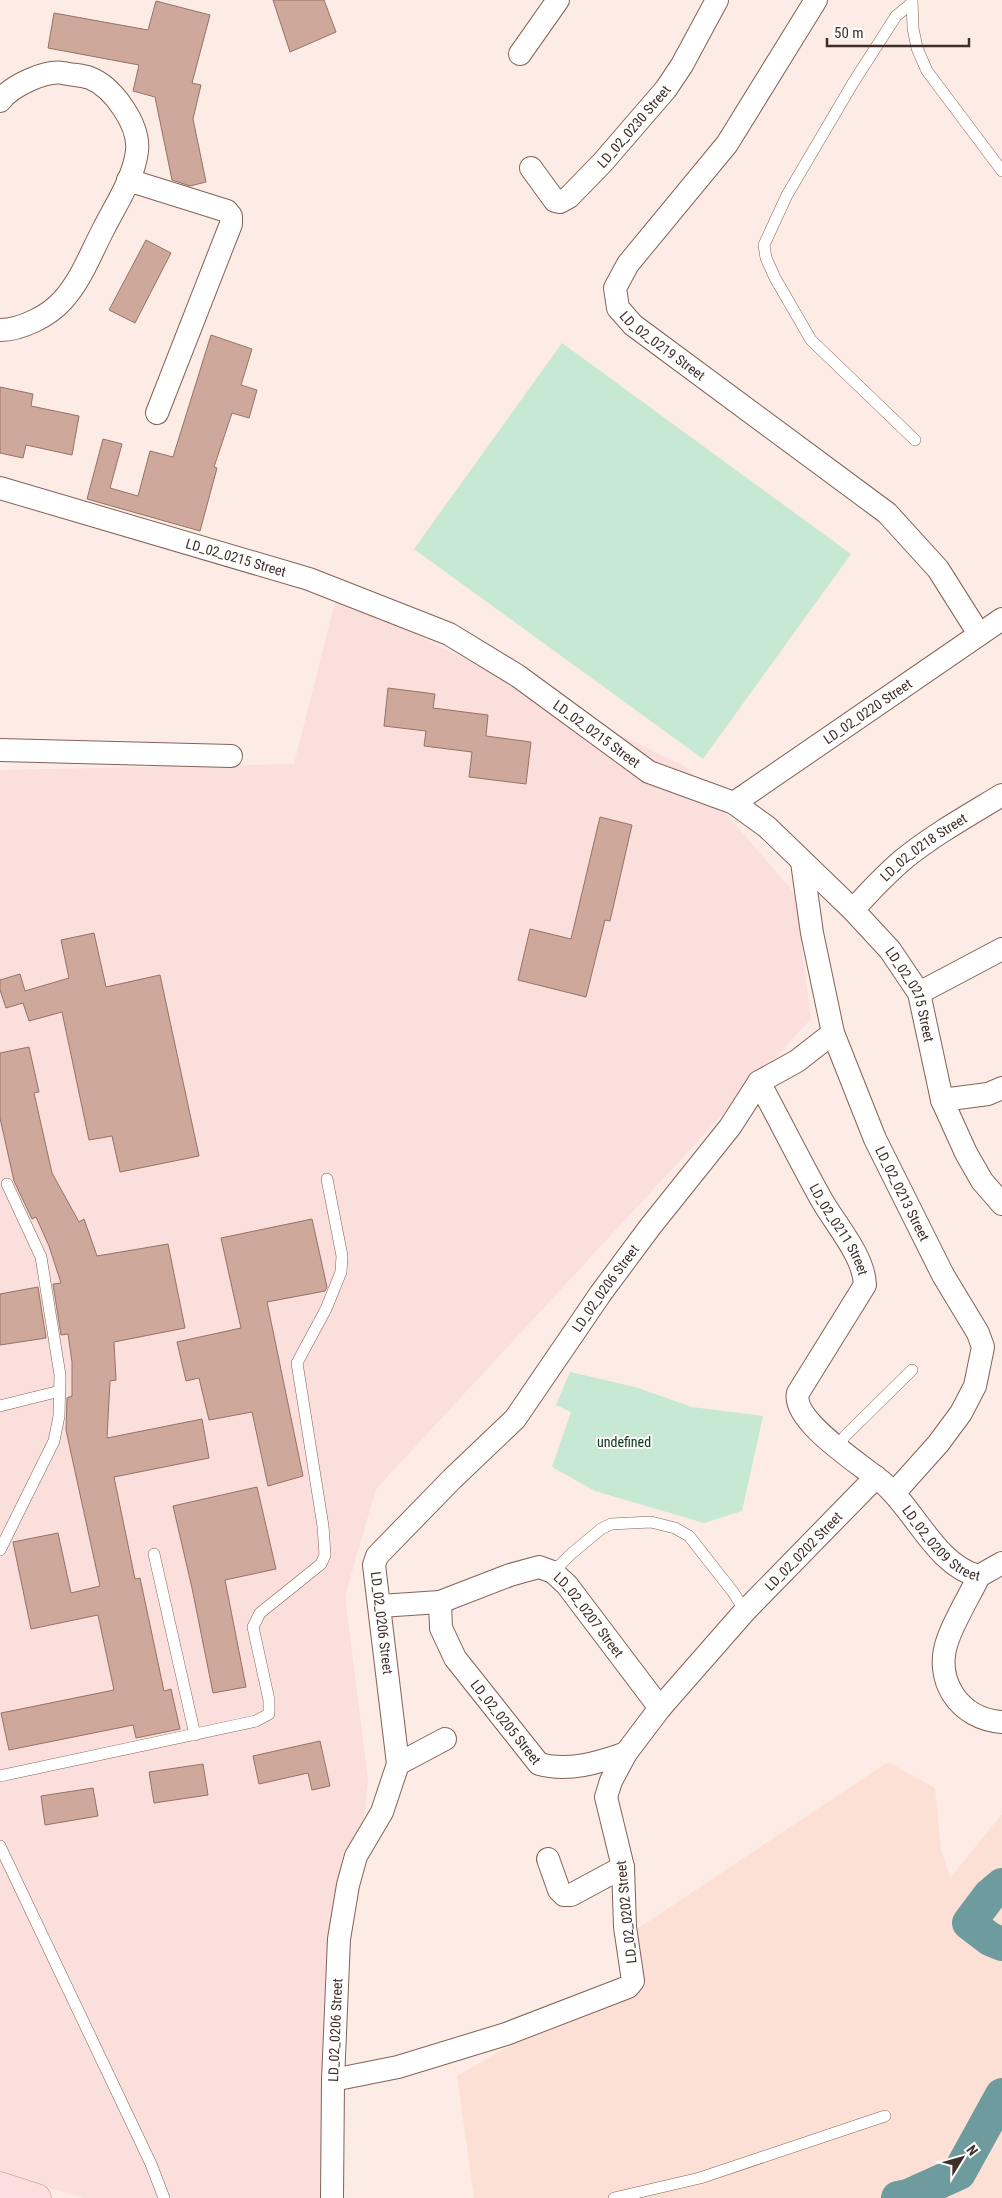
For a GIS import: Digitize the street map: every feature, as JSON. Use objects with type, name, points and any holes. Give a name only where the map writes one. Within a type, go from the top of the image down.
[{"type":"main road","points":[[0,2186],[37,2198]]},
{"type":"street","name":"LD_02_0230 Street","points":[[531,168],[555,201],[560,202],[568,197],[603,162],[666,89],[682,65],[717,0]]},
{"type":"street","name":"LD_02_0219 Street","points":[[816,0],[727,144],[628,264],[614,288],[618,308],[633,325],[887,513],[938,570],[979,634]]},
{"type":"street","points":[[520,54],[550,3]]},
{"type":"street","points":[[0,101],[4,96],[34,77],[55,72],[90,78],[113,94],[126,110],[134,130],[138,150],[128,180],[79,277],[63,300],[52,310],[26,324],[12,330],[0,330]]},
{"type":"street","points":[[128,180],[227,211],[231,219],[157,413]]},
{"type":"street","name":"LD_02_0215 Street","points":[[0,488],[309,579],[449,634],[518,676],[649,772],[734,802],[767,827],[853,910],[890,950],[919,993],[942,1100],[966,1154],[982,1181],[1002,1204]]},
{"type":"street","name":"LD_02_0220 Street","points":[[734,802],[1002,619]]},
{"type":"street","points":[[0,750],[230,756]]},
{"type":"street","name":"LD_02_0218 Street","points":[[853,910],[875,885],[904,859],[925,843],[1002,795]]},
{"type":"street","name":"LD_02_0213 Street","points":[[802,862],[812,933],[833,1032],[875,1138],[944,1276],[978,1333],[983,1347],[975,1386],[961,1413],[938,1444],[895,1492]]},
{"type":"street","points":[[919,993],[1002,949]]},
{"type":"street","points":[[759,1082],[797,1061],[833,1032]]},
{"type":"street","name":"LD_02_0211 Street","points":[[759,1082],[821,1199],[858,1259],[865,1274],[865,1285],[800,1388],[796,1400]]},
{"type":"street","name":"LD_02_0206 Street","points":[[332,2198],[333,2080],[339,1939],[348,1885],[356,1856],[382,1812],[398,1764],[374,1565],[377,1556],[520,1413],[650,1226],[730,1127],[759,1082]]},
{"type":"street","points":[[942,1100],[988,1094],[1002,1088]]},
{"type":"street","name":"LD_02_0209 Street","points":[[796,1400],[800,1409],[827,1441],[895,1492],[930,1539],[944,1554],[966,1573],[979,1576],[947,1641],[944,1663],[947,1682],[956,1700],[966,1710],[976,1716],[1002,1722]]},
{"type":"street","name":"LD_02_0202 Street","points":[[333,2080],[398,2067],[488,2040],[628,1987],[633,1981],[625,1927],[623,1867],[606,1797],[611,1781],[626,1754],[660,1708],[745,1611],[876,1477]]},
{"type":"street","points":[[979,1576],[1002,1563]]},
{"type":"street","name":"LD_02_0207 Street","points":[[380,1606],[440,1602],[510,1575],[539,1567],[552,1572],[567,1585],[660,1708]]},
{"type":"street","name":"LD_02_0205 Street","points":[[440,1602],[441,1628],[455,1658],[539,1764],[552,1768],[591,1765],[626,1754]]},
{"type":"street","points":[[398,1764],[445,1739]]},
{"type":"street","points":[[548,1859],[559,1890],[564,1895],[571,1895],[623,1867]]},
{"type":"lane","points":[[912,1],[913,28],[917,48],[928,71],[1002,171]]},
{"type":"lane","points":[[912,1],[896,16],[853,82],[787,194],[764,245],[766,258],[775,278],[811,340],[915,440]]},
{"type":"lane","points":[[0,1776],[256,1721],[269,1714],[269,1700],[253,1627],[260,1613],[321,1564],[326,1554],[297,1363],[326,1309],[341,1272],[342,1256],[327,1179]]},
{"type":"lane","points":[[0,1550],[54,1441],[59,1416],[60,1391],[60,1375],[41,1256],[7,1184]]},
{"type":"lane","points":[[837,1448],[845,1436],[912,1370]]},
{"type":"lane","points":[[0,1406],[60,1391]]},
{"type":"lane","points":[[552,1572],[578,1548],[611,1524],[651,1522],[676,1528],[689,1536],[733,1592],[745,1611]]},
{"type":"lane","points":[[154,1554],[195,1735]]},
{"type":"lane","points":[[0,1846],[151,2164],[164,2198]]},
{"type":"lane","points":[[614,2198],[700,2178],[885,2116]]},
{"type":"shaded area","points":[[337,594],[512,683],[686,767],[795,894],[811,1019],[376,1489],[345,1596],[368,1780],[334,2087],[328,2198],[85,2198],[0,2174],[0,770],[294,764]]},
{"type":"shaded area","points":[[888,1762],[935,1788],[941,1849],[950,1878],[1002,1814],[1002,2198],[474,2198],[457,2076],[509,2046],[637,1993],[616,1943]]},
{"type":"green space","points":[[562,343],[851,554],[703,759],[414,549]]},
{"type":"green space","name":"undefined","points":[[570,1372],[635,1387],[692,1407],[763,1416],[742,1511],[704,1523],[595,1491],[552,1467],[571,1412],[556,1405]]},
{"type":"building","points":[[273,0],[324,0],[336,32],[290,52]]},
{"type":"building","points":[[156,1],[210,15],[192,83],[201,85],[193,119],[206,182],[190,186],[172,180],[155,97],[133,91],[139,65],[48,48],[54,13],[148,30]]},
{"type":"building","points":[[146,240],[171,253],[135,323],[109,310]]},
{"type":"building","points":[[211,335],[252,349],[241,385],[257,390],[249,418],[232,413],[214,467],[217,468],[200,531],[87,499],[103,439],[122,444],[110,488],[138,496],[150,451],[173,457]]},
{"type":"building","points":[[0,387],[33,394],[31,406],[79,416],[72,455],[26,445],[23,458],[0,453]]},
{"type":"building","points":[[388,688],[435,694],[433,708],[488,715],[486,736],[531,742],[526,784],[469,777],[472,752],[424,746],[426,731],[384,726]]},
{"type":"building","points":[[600,817],[632,825],[610,921],[605,920],[586,997],[518,980],[530,929],[571,939]]},
{"type":"building","points":[[94,933],[106,987],[160,975],[199,1156],[120,1172],[112,1136],[89,1140],[62,1012],[29,1021],[23,1003],[6,1008],[0,990],[0,980],[20,974],[25,991],[69,978],[61,940]]},
{"type":"building","points":[[29,1047],[39,1092],[34,1093],[52,1173],[79,1222],[84,1219],[97,1256],[168,1244],[185,1328],[114,1342],[116,1380],[110,1381],[107,1438],[202,1419],[209,1458],[114,1477],[135,1579],[140,1578],[164,1691],[171,1689],[180,1729],[136,1738],[133,1725],[9,1750],[1,1713],[114,1690],[98,1615],[31,1629],[13,1542],[58,1533],[71,1593],[100,1586],[66,1430],[67,1398],[72,1396],[72,1362],[68,1334],[61,1335],[53,1284],[61,1283],[49,1246],[36,1217],[32,1219],[14,1181],[0,1118],[0,1053]]},
{"type":"building","points":[[312,1219],[327,1287],[325,1291],[267,1302],[303,1476],[268,1486],[252,1412],[209,1420],[199,1378],[186,1381],[177,1342],[241,1328],[221,1238]]},
{"type":"building","points":[[38,1287],[46,1338],[0,1345],[0,1294]]},
{"type":"building","points":[[257,1487],[276,1569],[225,1580],[246,1687],[213,1693],[173,1506]]},
{"type":"building","points":[[320,1741],[330,1786],[312,1790],[308,1773],[259,1784],[253,1756]]},
{"type":"building","points":[[203,1764],[208,1795],[154,1803],[149,1772]]},
{"type":"building","points":[[93,1788],[98,1816],[45,1825],[41,1796]]},
{"type":"waterway","points":[[1002,1885],[990,1895],[969,1923],[990,1939],[1002,1944]]},
{"type":"waterway","points":[[898,2198],[908,2196],[959,2173],[1002,2095]]}]
